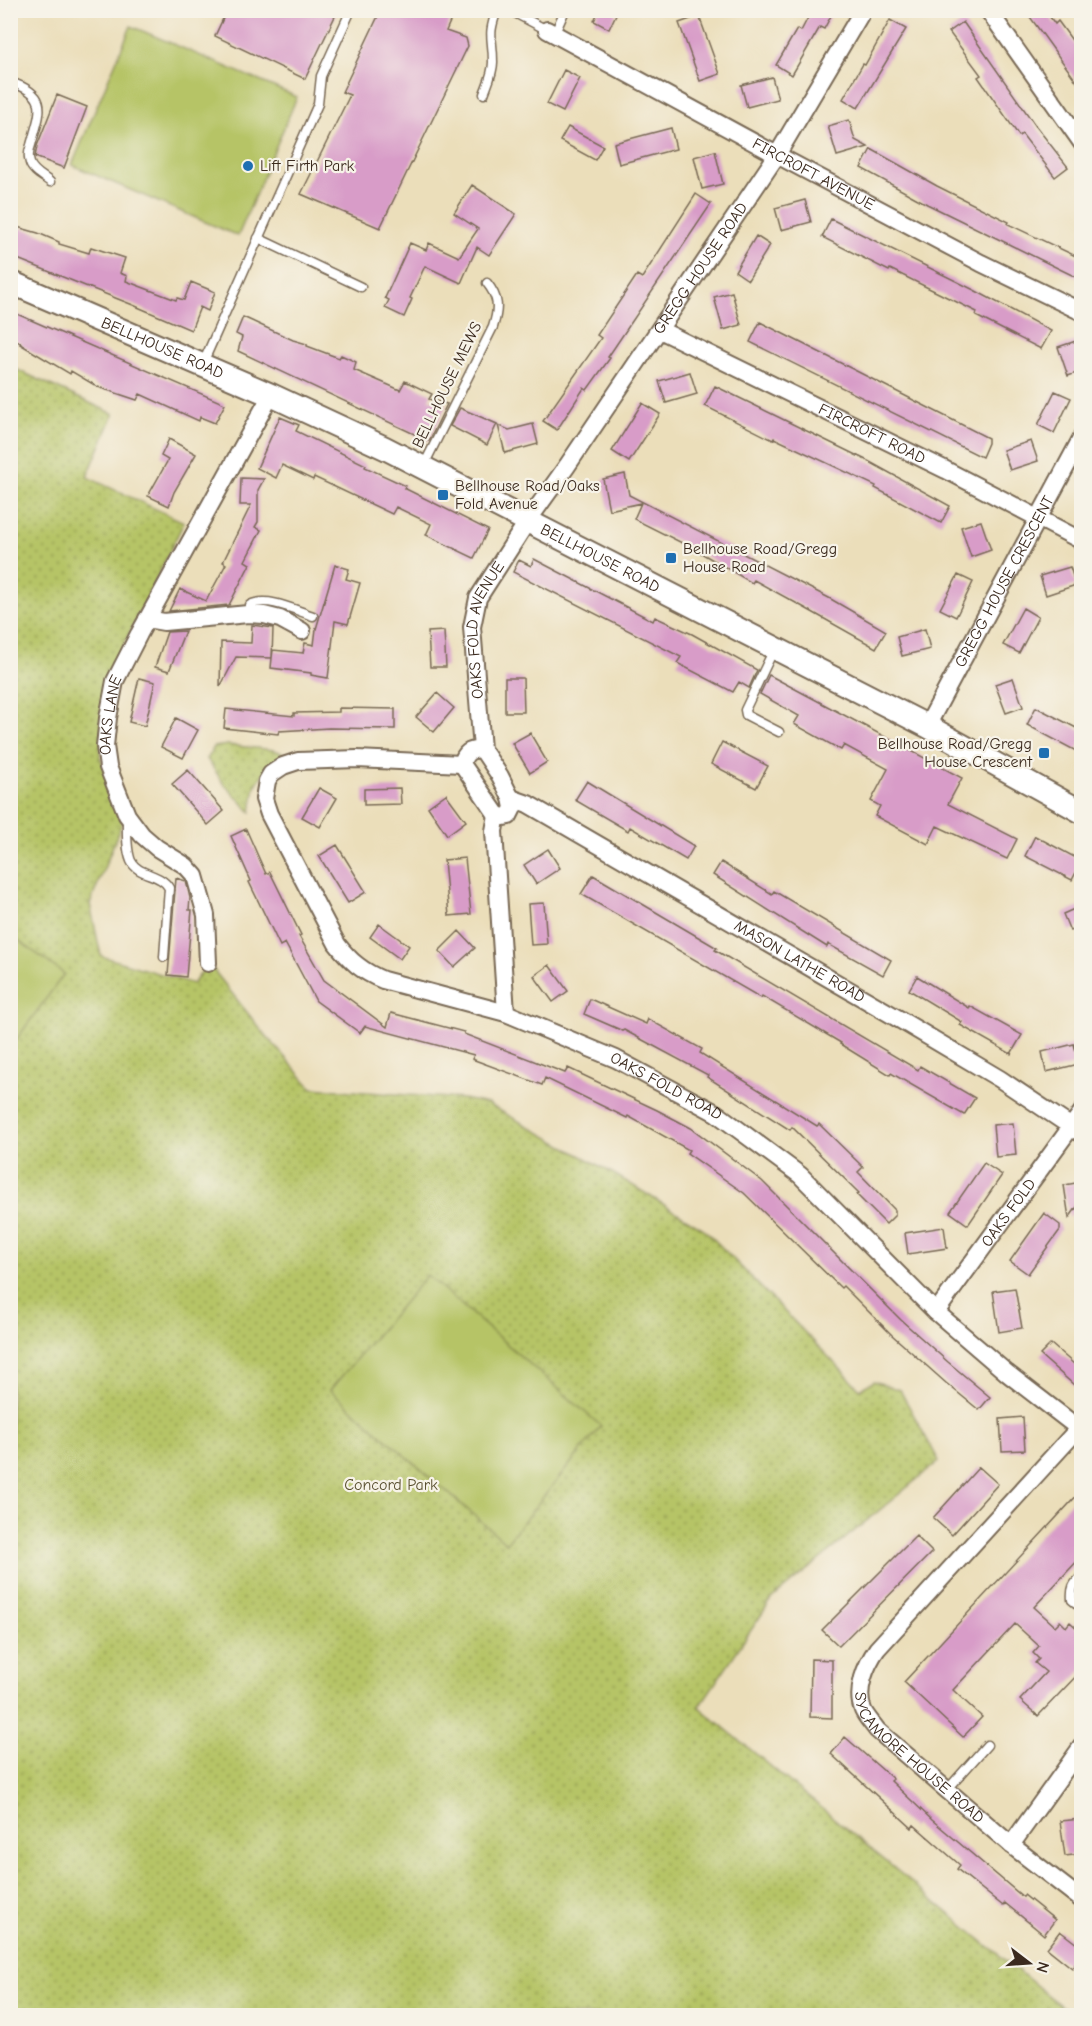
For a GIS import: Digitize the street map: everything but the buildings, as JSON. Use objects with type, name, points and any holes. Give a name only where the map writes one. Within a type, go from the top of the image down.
[{"type":"main road","name":"BELLHOUSE ROAD","points":[[10,282],[271,395],[423,467],[927,726],[1082,812]]},
{"type":"street","name":"GREGG HOUSE ROAD","points":[[527,522],[660,330],[777,155],[863,10]]},
{"type":"street","points":[[988,10],[1082,143]]},
{"type":"street","name":"FIRCROFT AVENUE","points":[[551,31],[777,155],[981,263],[1082,312]]},
{"type":"street","name":"FIRCROFT ROAD","points":[[660,330],[946,470],[1082,542]]},
{"type":"street","name":"OAKS LANE","points":[[208,963],[206,915],[195,876],[186,866],[142,835],[126,812],[108,767],[105,746],[108,718],[115,681],[271,395]]},
{"type":"street","name":"GREGG HOUSE CRESCENT","points":[[927,726],[1082,437]]},
{"type":"street","name":"OAKS FOLD AVENUE","points":[[511,798],[482,749],[472,627],[474,612],[486,584],[527,522]]},
{"type":"street","points":[[147,620],[172,622],[248,614],[264,615],[280,619],[302,631]]},
{"type":"street","points":[[482,749],[471,750],[464,755],[462,764],[497,815],[509,816],[513,808],[511,798]]},
{"type":"street","name":"OAKS FOLD ROAD","points":[[462,764],[357,759],[298,761],[283,766],[271,774],[267,781],[264,799],[269,814],[336,944],[369,975],[506,1013],[616,1059],[716,1113],[800,1175],[936,1312],[1007,1373],[1080,1430]]},
{"type":"street","name":"MASON LATHE ROAD","points":[[511,798],[528,804],[904,1022],[1000,1079],[1077,1130]]},
{"type":"street","points":[[497,815],[494,831],[506,1013]]},
{"type":"street","name":"OAKS FOLD","points":[[936,1312],[1077,1130],[1082,1112]]},
{"type":"street","name":"SYCAMORE HOUSE ROAD","points":[[1080,1430],[877,1649],[865,1672],[861,1697],[863,1709],[877,1730],[1011,1845],[1082,1900]]},
{"type":"street","points":[[1011,1845],[1082,1746]]},
{"type":"lane","points":[[202,365],[318,104],[321,76],[351,10]]},
{"type":"lane","points":[[484,94],[492,75],[493,62],[489,37],[490,27],[497,10]]},
{"type":"lane","points":[[509,10],[551,31],[565,10]]},
{"type":"lane","points":[[10,82],[31,90],[41,108],[29,150],[29,161],[31,167],[50,182]]},
{"type":"lane","points":[[258,238],[361,287]]},
{"type":"lane","name":"BELLHOUSE MEWS","points":[[423,467],[493,327],[499,309],[495,294],[487,283]]},
{"type":"lane","points":[[248,614],[250,604],[258,601],[313,616]]},
{"type":"lane","points":[[774,648],[745,710],[746,715],[779,732]]},
{"type":"lane","points":[[126,812],[131,860],[134,866],[165,880],[169,888],[164,957]]},
{"type":"lane","points":[[1082,1576],[1072,1585],[1071,1591],[1072,1600],[1082,1608]]},
{"type":"lane","points":[[947,1790],[987,1745]]},
{"type":"green space","points":[[131,26],[297,97],[238,236],[72,165]]},
{"type":"green space","name":"Concord Park","points":[[11,367],[114,414],[87,477],[184,522],[105,683],[100,756],[122,823],[90,904],[101,956],[193,984],[208,963],[261,1030],[312,1088],[464,1099],[488,1104],[614,1174],[704,1229],[860,1389],[874,1381],[900,1390],[939,1461],[772,1599],[699,1707],[1072,2015],[11,2016]]},
{"type":"green space","points":[[228,745],[274,750],[291,756],[270,763],[255,786],[251,812],[224,784],[207,759],[214,747]]},
{"type":"green space","points":[[11,935],[64,974],[11,1047]]},
{"type":"green space","points":[[427,1275],[601,1426],[506,1543],[330,1390]]},
{"type":"place","name":"Lift Firth Park","points":[[248,166]]},
{"type":"place","name":"Bellhouse Road/Oaks Fold Avenue","points":[[443,495]]},
{"type":"place","name":"Bellhouse Road/Gregg House Road","points":[[671,558]]},
{"type":"place","name":"Bellhouse Road/Gregg House Crescent","points":[[1044,753]]}]
